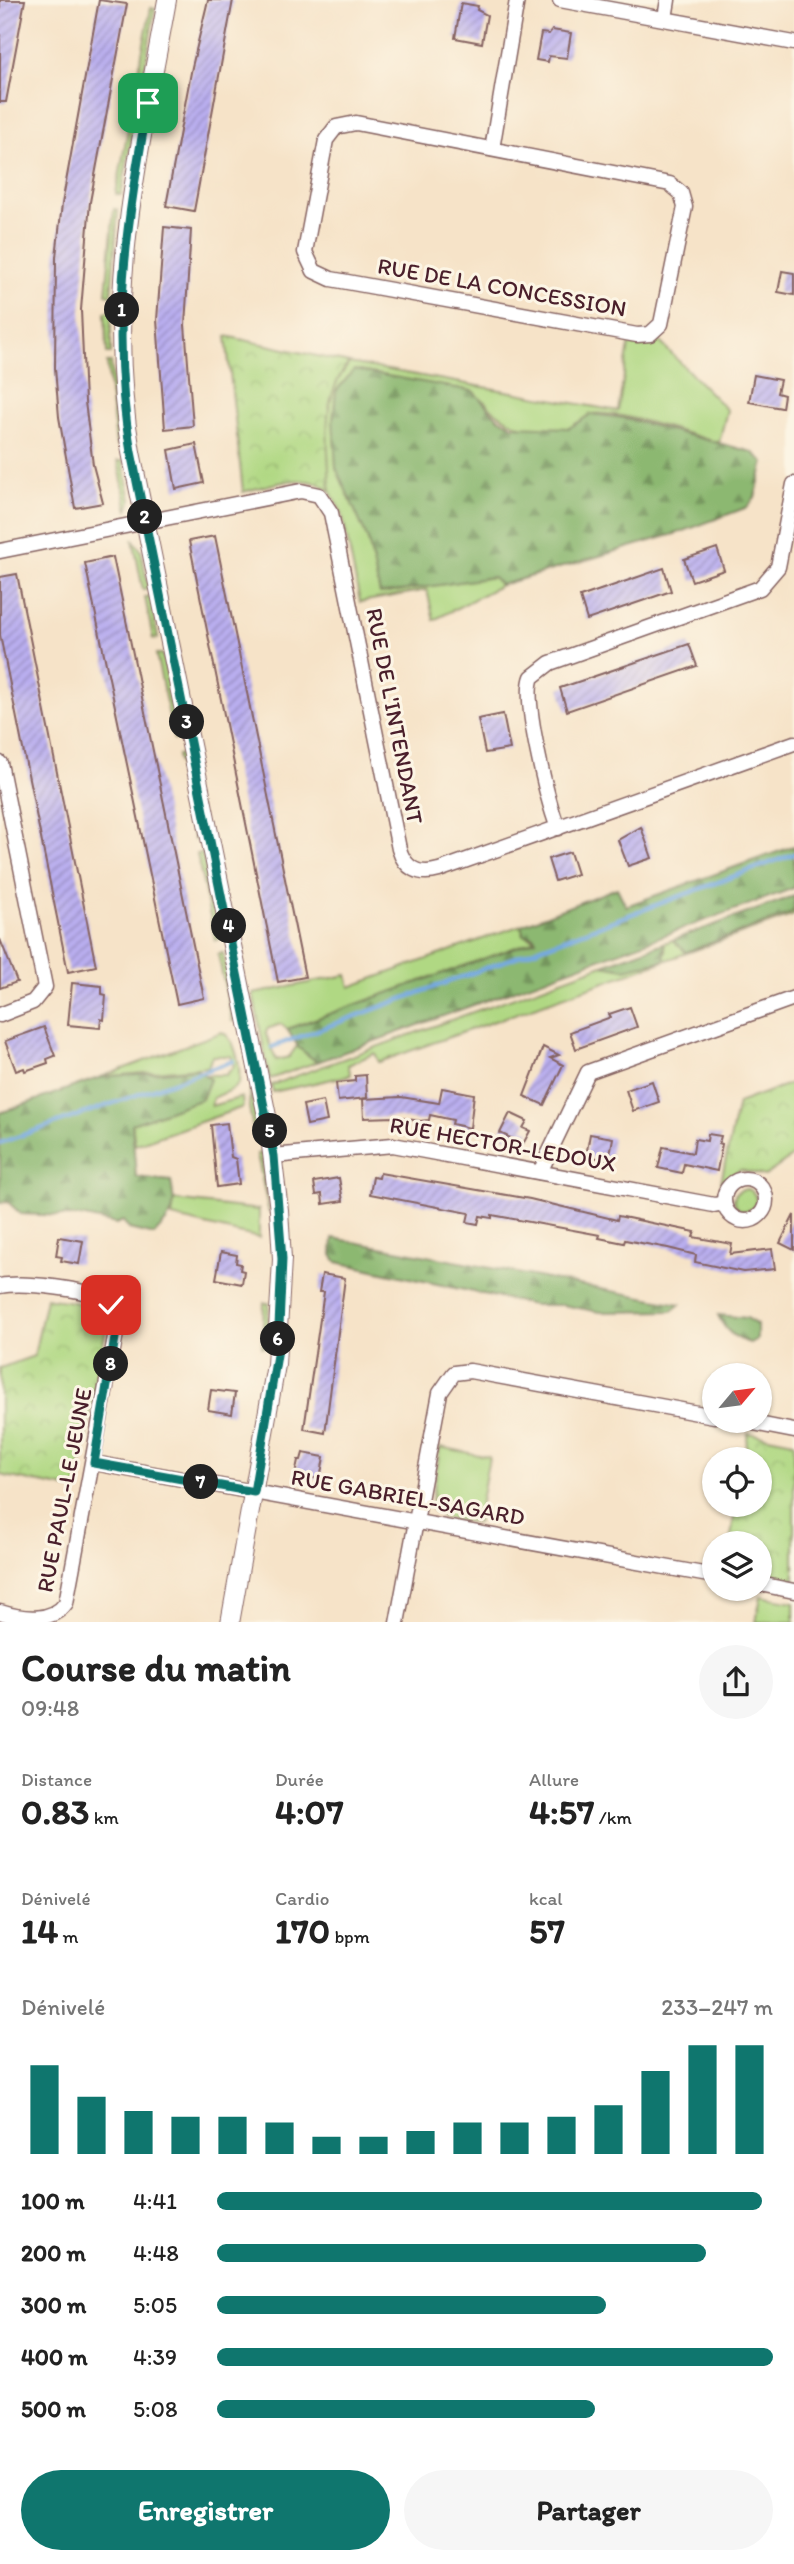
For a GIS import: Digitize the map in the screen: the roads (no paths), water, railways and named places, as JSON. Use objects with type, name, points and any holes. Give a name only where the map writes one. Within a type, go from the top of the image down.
[{"type":"street","points":[[167,0],[122,265],[124,394],[146,522],[274,1156],[282,1259],[278,1349],[230,1622]]},
{"type":"street","points":[[492,149],[517,0]]},
{"type":"street","points":[[560,0],[794,43]]},
{"type":"street","points":[[665,18],[668,0]]},
{"type":"street","name":"RUE DE LA CONCESSION","points":[[356,123],[492,149],[666,181],[681,193],[684,214],[665,316],[654,331],[637,335],[331,279],[317,273],[309,264],[306,238],[326,140],[336,127],[356,123]]},
{"type":"street","points":[[558,828],[549,803],[529,698],[532,677],[550,663],[760,587],[778,568],[794,484]]},
{"type":"street","name":"RUE DE L'INTENDANT","points":[[0,551],[301,491],[319,495],[331,513],[402,859],[416,871],[430,873],[794,743]]},
{"type":"street","points":[[0,763],[45,987],[33,1002],[0,1015]]},
{"type":"street","points":[[540,1172],[588,1072],[794,998]]},
{"type":"street","name":"RUE HECTOR-LEDOUX","points":[[274,1156],[384,1144],[714,1205],[724,1203]]},
{"type":"street","name":"RUE PAUL-LE JEUNE","points":[[0,1286],[26,1284],[96,1296],[115,1310],[117,1326],[94,1463],[65,1605],[54,1615],[41,1619],[0,1612]]},
{"type":"street","points":[[397,1622],[440,1393],[450,1376],[459,1371],[470,1371],[702,1414]]},
{"type":"street","points":[[772,1427],[794,1431]]},
{"type":"street","name":"RUE GABRIEL-SAGARD","points":[[94,1463],[702,1574]]},
{"type":"street","points":[[772,1586],[794,1591]]},
{"type":"waterway","points":[[272,1047],[794,854]]},
{"type":"waterway","points":[[0,1143],[233,1061]]}]
